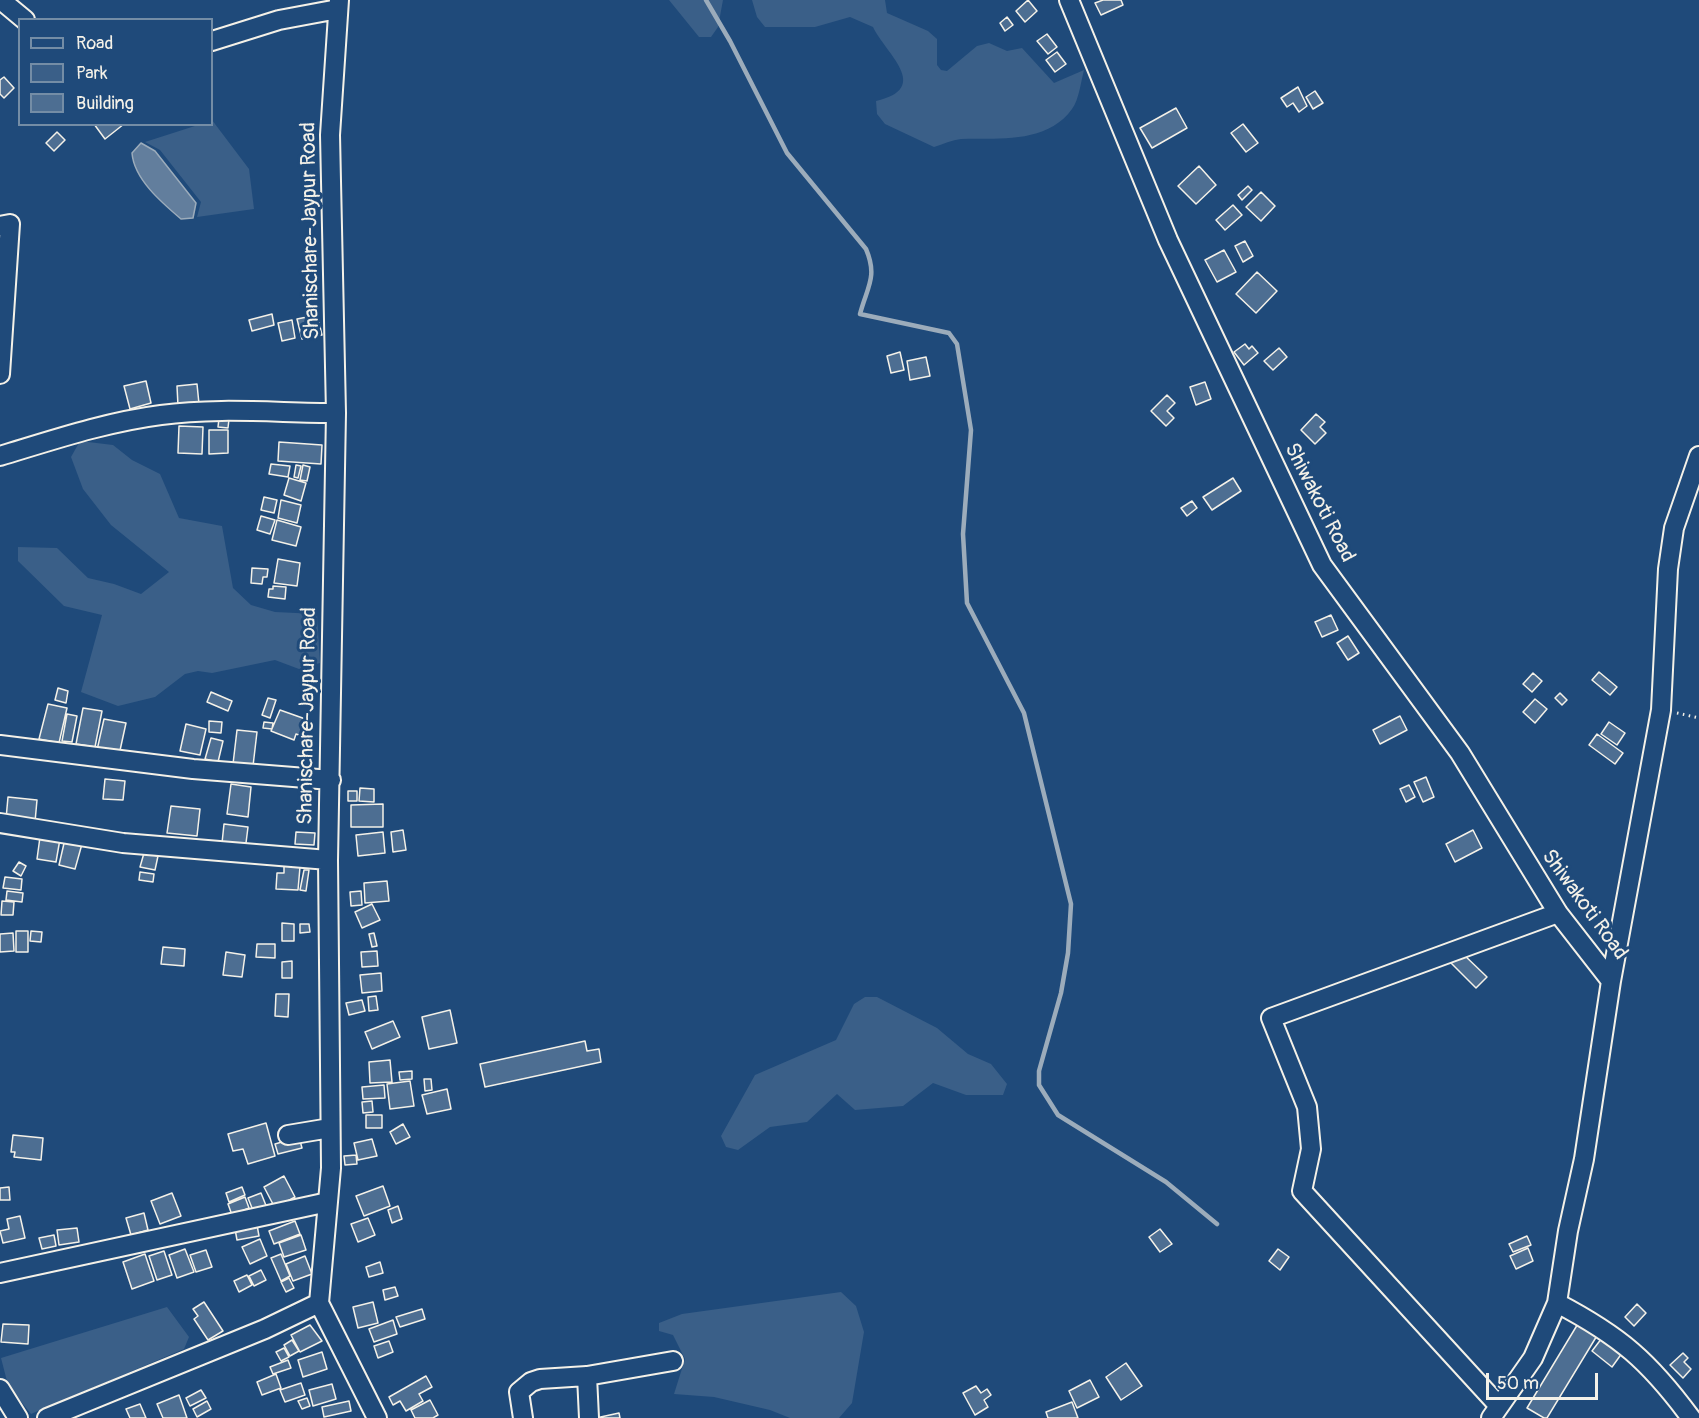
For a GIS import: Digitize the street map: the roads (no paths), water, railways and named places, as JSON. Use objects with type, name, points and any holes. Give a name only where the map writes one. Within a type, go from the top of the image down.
[{"type":"street","points":[[1,0],[23,18]]},
{"type":"street","name":"Shiwakoti Road","points":[[1069,0],[1168,240],[1322,565],[1460,753],[1558,913],[1611,981]]},
{"type":"street","points":[[213,41],[339,4]]},
{"type":"street","name":"Shanischare-Jaypur Road","points":[[319,1303],[331,1168],[328,860],[336,413],[330,135],[339,4]]},
{"type":"street","points":[[0,226],[10,224],[0,374]]},
{"type":"street","points":[[0,456],[81,431],[162,414],[336,413]]},
{"type":"street","points":[[1558,913],[1271,1018],[1307,1107],[1311,1149],[1302,1191],[1495,1412],[1533,1358],[1557,1304],[1568,1231],[1584,1159],[1611,981],[1661,710],[1674,528],[1699,456]]},
{"type":"street","points":[[0,745],[193,769],[331,780]]},
{"type":"street","points":[[0,823],[123,843],[328,860]]},
{"type":"street","points":[[288,1135],[330,1128]]},
{"type":"street","points":[[0,1273],[328,1202]]},
{"type":"street","points":[[47,1418],[265,1329],[319,1303],[377,1418]]},
{"type":"street","points":[[1557,1304],[1621,1340],[1662,1380],[1691,1418]]},
{"type":"street","points":[[523,1418],[519,1392],[531,1382],[587,1376],[673,1361]]},
{"type":"street","points":[[587,1376],[589,1418]]},
{"type":"street","points":[[0,1389],[18,1418]]},
{"type":"waterway","points":[[706,0],[730,41],[787,153],[866,249],[871,275],[860,314],[949,333],[957,344],[971,430],[963,534],[967,603],[1024,713],[1071,904],[1068,953],[1061,993],[1039,1071],[1039,1085],[1058,1115],[1166,1182],[1217,1224]]}]
